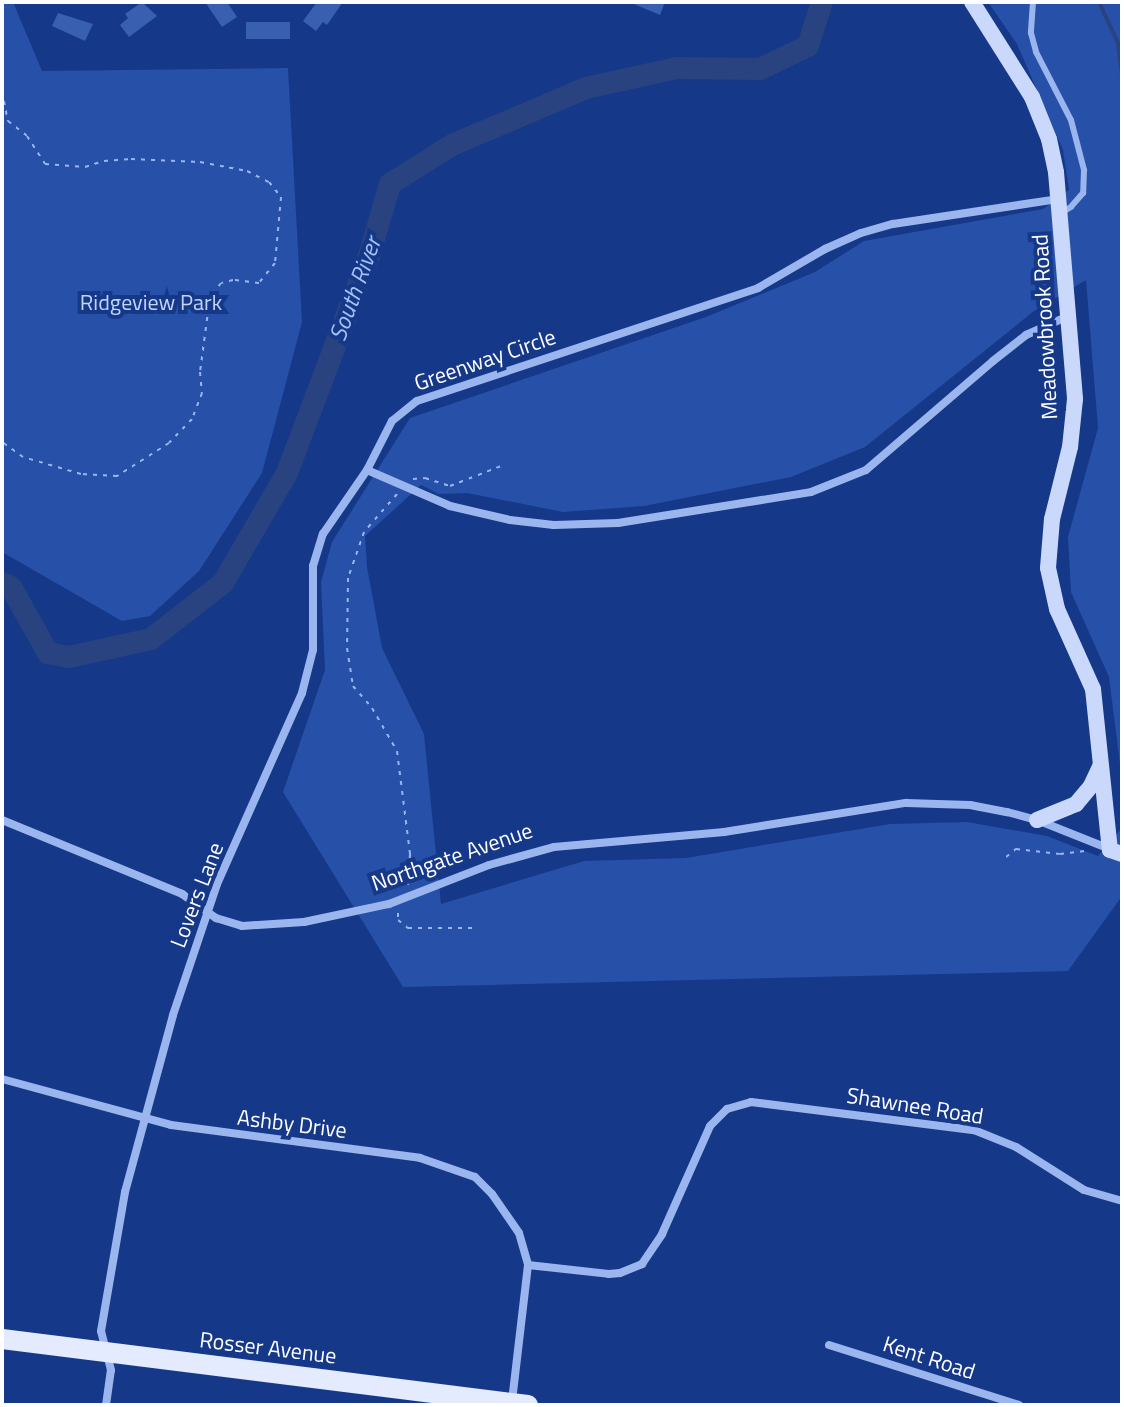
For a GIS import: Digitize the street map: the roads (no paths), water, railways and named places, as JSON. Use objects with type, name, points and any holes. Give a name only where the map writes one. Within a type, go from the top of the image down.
[{"type":"main road","name":"Rosser Avenue","points":[[2,1339],[520,1404]]},
{"type":"street","name":"Meadowbrook Road","points":[[972,2],[1032,97],[1049,139],[1060,206],[1074,423],[1052,519],[1048,568],[1057,609],[1093,689],[1110,849]]},
{"type":"street","name":"Greenway Circle","points":[[367,470],[392,421],[417,401],[758,288],[825,249],[861,233],[893,224],[1060,206]]},
{"type":"street","points":[[367,470],[402,488],[450,506],[499,518],[586,525],[831,487],[866,470],[1026,335],[1069,315]]},
{"type":"street","name":"Lovers Lane","points":[[106,1405],[111,1370],[101,1331],[125,1192],[143,1119],[207,912],[302,693],[313,650],[313,566],[319,543],[333,515],[367,470]]},
{"type":"street","points":[[1037,820],[1076,804],[1091,786],[1101,765]]},
{"type":"street","name":"Northgate Avenue","points":[[2,820],[182,894],[231,924],[263,926],[343,915],[405,899],[523,854],[593,840],[724,832],[906,803],[970,805],[1037,820],[1110,849]]},
{"type":"street","name":"Ashby Drive","points":[[2,1079],[143,1119],[245,1137],[420,1158],[461,1169],[475,1177],[507,1212],[519,1233],[528,1265]]},
{"type":"street","name":"Shawnee Road","points":[[528,1265],[609,1274],[642,1264],[662,1234],[703,1140],[727,1109],[751,1102],[974,1130],[1016,1147],[1084,1190],[1122,1201]]},
{"type":"street","points":[[520,1404],[528,1265]]},
{"type":"street","name":"Kent Road","points":[[829,1345],[1019,1405]]},
{"type":"lane","points":[[1033,2],[1031,33],[1036,52],[1071,120],[1084,170],[1083,193],[1071,207],[1060,206]]},
{"type":"waterway","name":"South River","points":[[2,583],[11,587],[48,653],[69,657],[151,639],[223,583],[287,473],[369,256],[390,184],[452,145],[586,88],[677,68],[760,69],[808,46],[822,2]]},
{"type":"waterway","points":[[1099,2],[1118,43],[1122,76]]},
{"type":"park label","name":"Ridgeview Park","points":[[151,303]]}]
